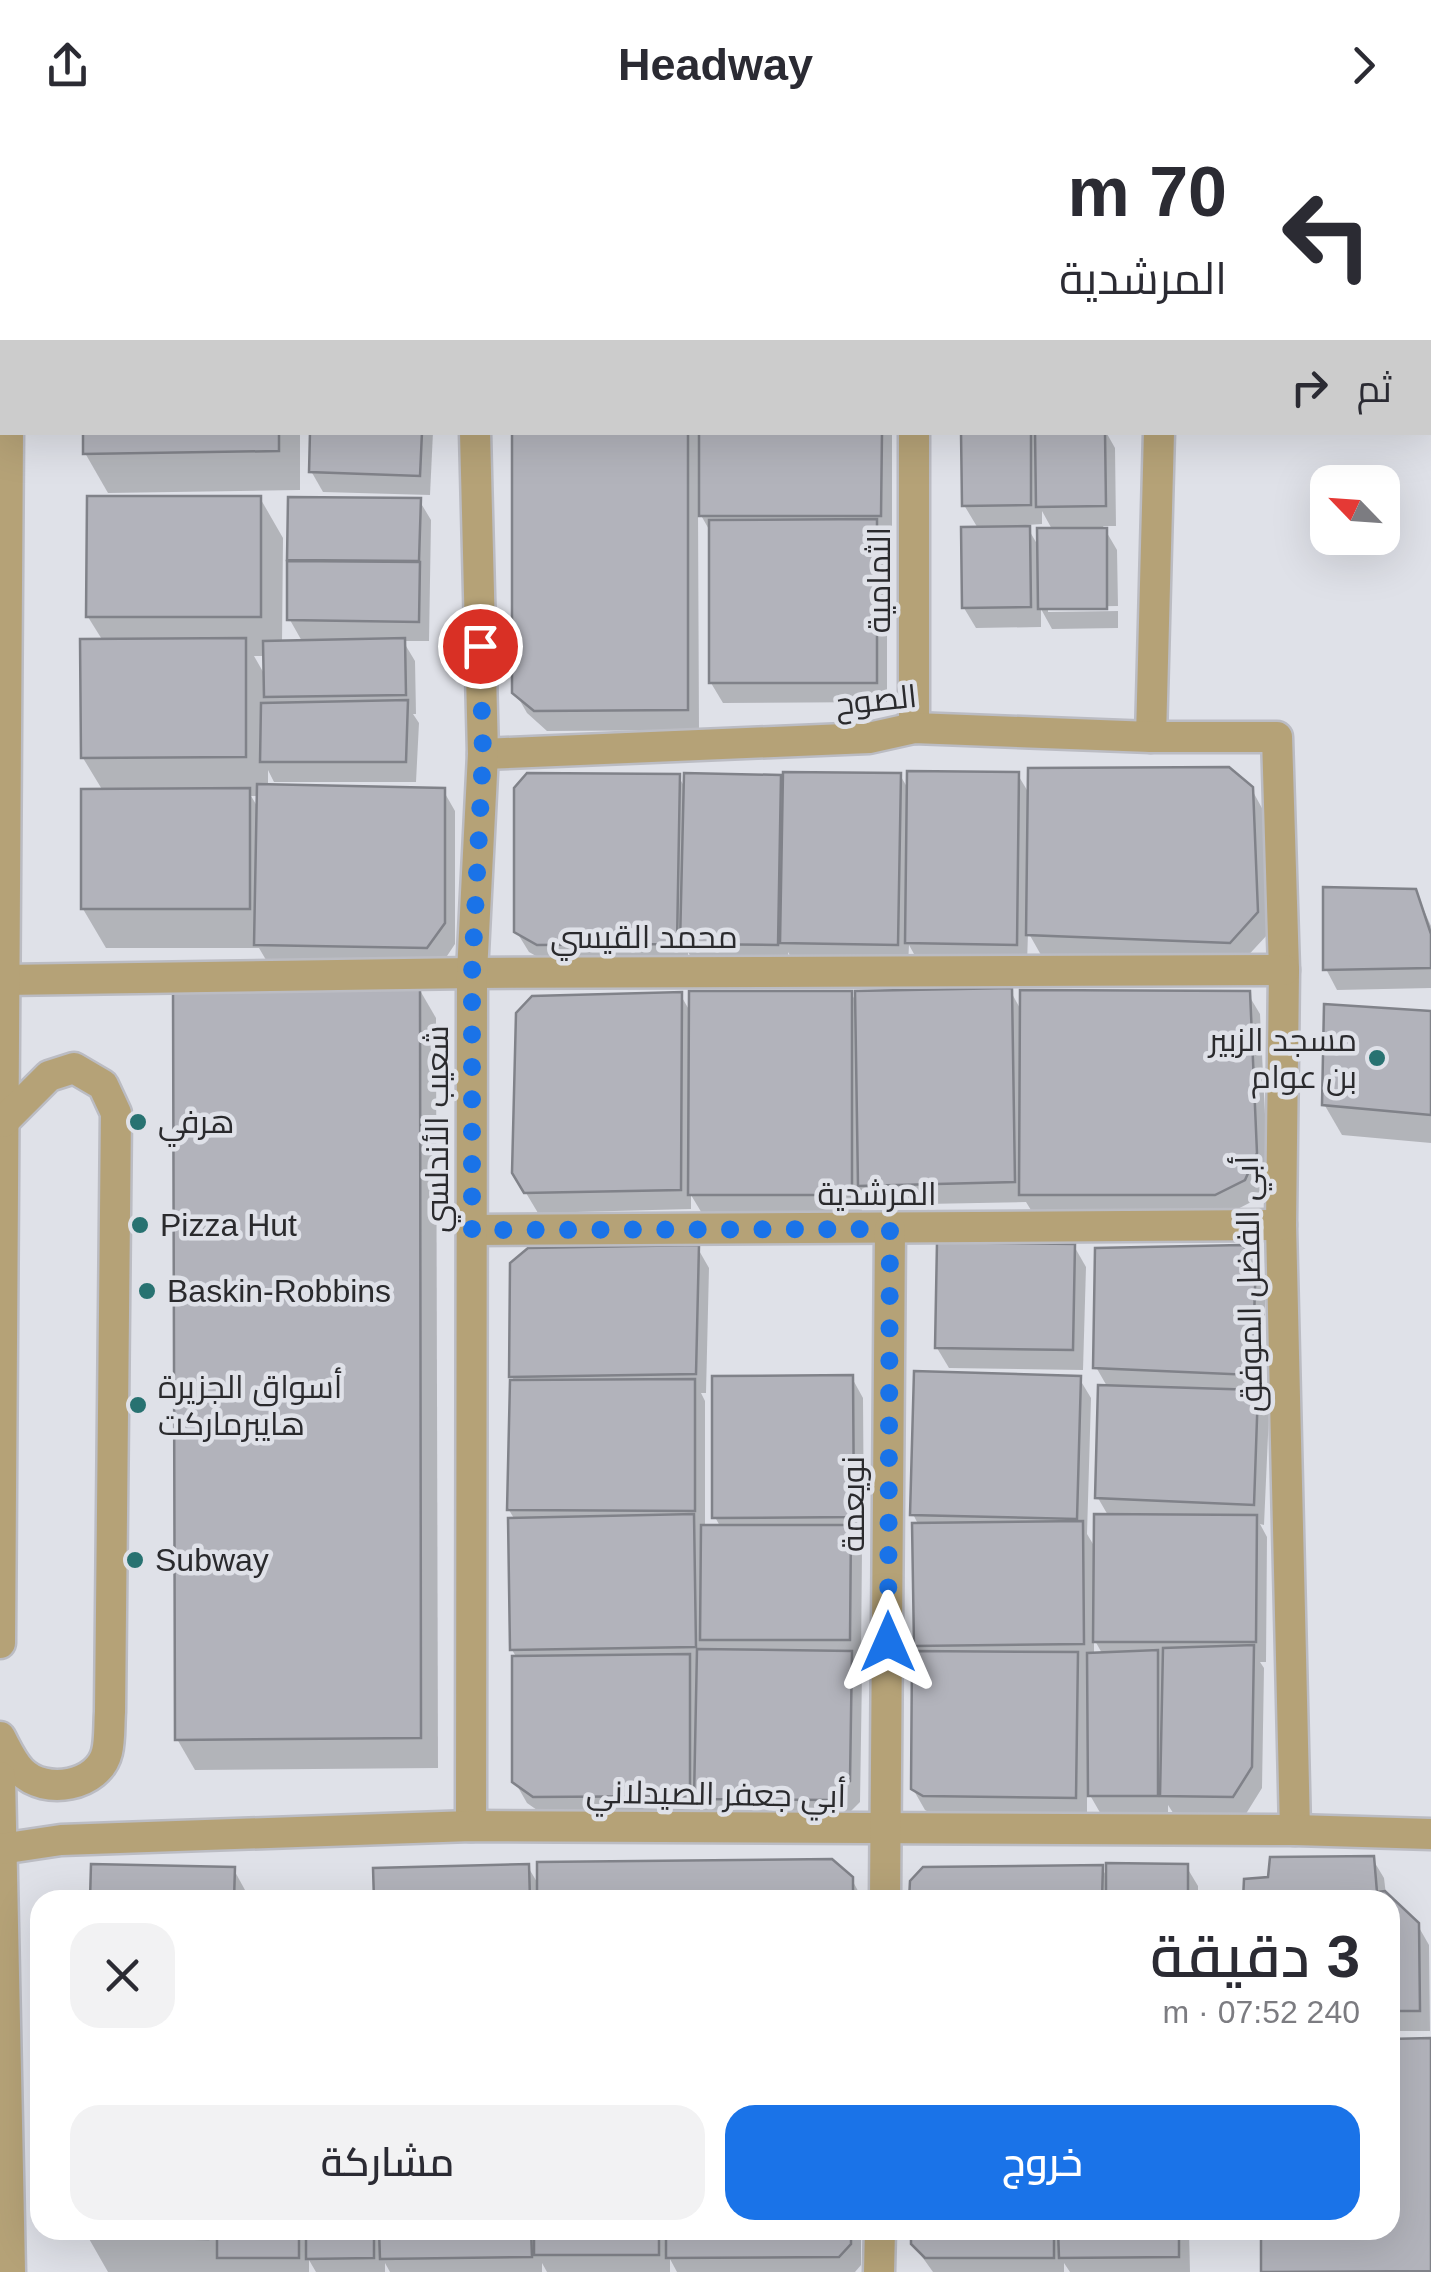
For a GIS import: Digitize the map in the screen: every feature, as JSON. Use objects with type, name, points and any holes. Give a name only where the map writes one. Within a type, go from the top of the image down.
[{"type":"street","points":[[0,1643],[8,435]]},
{"type":"street","name":"شعيب الأندلسي","points":[[472,1826],[472,973],[483,754],[475,435]]},
{"type":"street","name":"الثمامية","points":[[914,435],[914,728]]},
{"type":"street","points":[[1151,737],[1159,435]]},
{"type":"street","name":"الصوح","points":[[483,754],[869,738],[914,728],[1151,737],[1277,737]]},
{"type":"street","name":"أبي الفضل الموفق","points":[[1277,737],[1284,970],[1282,1225],[1294,1830]]},
{"type":"street","name":"محمد القيسي","points":[[4,980],[472,973],[1284,970]]},
{"type":"street","points":[[0,1737],[21,1771],[38,1782],[59,1786],[81,1782],[106,1756],[110,1712],[116,1114],[103,1086],[74,1068],[48,1076],[3,1122]]},
{"type":"street","name":"المرشدية","points":[[472,1230],[1282,1225]]},
{"type":"street","name":"نويعمة","points":[[885,1890],[890,1229]]},
{"type":"street","points":[[0,1777],[10,2272]]},
{"type":"street","name":"أبي جعفر الصيدلاني","points":[[1,1849],[61,1840],[472,1826],[1431,1834]]},
{"type":"street","points":[[879,2272],[880,2240]]},
{"type":"building","points":[[83,435],[279,435],[279,451],[83,454]]},
{"type":"building","points":[[310,435],[422,435],[420,476],[309,472]]},
{"type":"building","points":[[512,435],[688,435],[688,710],[534,711],[512,693]]},
{"type":"building","points":[[699,435],[882,435],[881,516],[699,516]]},
{"type":"building","points":[[961,435],[1031,435],[1031,505],[962,506]]},
{"type":"building","points":[[1035,435],[1105,435],[1106,506],[1036,507]]},
{"type":"building","points":[[87,496],[261,496],[261,617],[86,617]]},
{"type":"building","points":[[288,497],[421,498],[419,561],[287,560]]},
{"type":"building","points":[[877,519],[877,683],[709,683],[709,520]]},
{"type":"building","points":[[1030,526],[1031,607],[962,608],[961,527]]},
{"type":"building","points":[[1037,528],[1107,528],[1107,609],[1038,609]]},
{"type":"building","points":[[287,561],[420,562],[419,622],[287,620]]},
{"type":"building","points":[[246,638],[246,757],[81,758],[80,639]]},
{"type":"building","points":[[405,638],[406,695],[264,697],[263,641]]},
{"type":"building","points":[[408,700],[406,762],[260,762],[261,703]]},
{"type":"building","points":[[1229,767],[1253,787],[1258,912],[1230,943],[1026,935],[1028,768]]},
{"type":"building","points":[[907,771],[1019,772],[1017,945],[905,943]]},
{"type":"building","points":[[783,772],[901,773],[898,945],[780,943]]},
{"type":"building","points":[[527,773],[680,774],[677,944],[537,945],[514,932],[514,788]]},
{"type":"building","points":[[684,773],[781,775],[778,945],[680,944]]},
{"type":"building","points":[[257,784],[445,788],[445,923],[427,948],[254,945]]},
{"type":"building","points":[[250,788],[250,909],[81,909],[81,789]]},
{"type":"building","points":[[1323,887],[1416,889],[1431,934],[1431,968],[1323,970]]},
{"type":"building","points":[[420,985],[421,1738],[175,1740],[173,987]]},
{"type":"building","points":[[1012,988],[1015,1182],[858,1186],[855,991]]},
{"type":"building","points":[[1020,990],[1250,991],[1257,1153],[1245,1180],[1215,1195],[1019,1195]]},
{"type":"building","points":[[689,991],[852,991],[852,1195],[688,1195]]},
{"type":"building","points":[[682,992],[681,1190],[524,1193],[512,1173],[516,1013],[532,996]]},
{"type":"building","name":"مسجد الزبير بن عوام","points":[[1324,1004],[1431,1011],[1431,1115],[1322,1105]]},
{"type":"building","points":[[937,1242],[1075,1244],[1073,1350],[935,1348]]},
{"type":"building","points":[[699,1245],[696,1374],[509,1377],[510,1263],[528,1248]]},
{"type":"building","points":[[1242,1245],[1256,1260],[1252,1375],[1093,1368],[1095,1248]]},
{"type":"building","points":[[914,1371],[1081,1376],[1077,1519],[910,1515]]},
{"type":"building","points":[[853,1375],[854,1517],[712,1518],[712,1376]]},
{"type":"building","points":[[695,1379],[695,1511],[507,1510],[510,1380]]},
{"type":"building","points":[[1098,1385],[1258,1390],[1254,1505],[1095,1498]]},
{"type":"building","points":[[694,1514],[696,1647],[510,1650],[508,1518]]},
{"type":"building","points":[[1094,1514],[1257,1515],[1256,1642],[1093,1642]]},
{"type":"building","points":[[1083,1521],[1084,1644],[914,1646],[912,1523]]},
{"type":"building","points":[[701,1525],[851,1525],[850,1640],[700,1640]]},
{"type":"building","points":[[1254,1645],[1252,1767],[1233,1797],[1160,1796],[1163,1648]]},
{"type":"building","points":[[697,1649],[852,1651],[850,1781],[831,1800],[694,1799]]},
{"type":"building","points":[[1158,1650],[1158,1796],[1088,1796],[1087,1653]]},
{"type":"building","points":[[912,1651],[1078,1652],[1076,1798],[923,1796],[911,1789]]},
{"type":"building","points":[[690,1654],[690,1796],[533,1797],[512,1782],[512,1656]]},
{"type":"building","points":[[1374,1856],[1377,1890],[1243,1890],[1244,1879],[1268,1877],[1270,1857]]},
{"type":"building","points":[[832,1859],[853,1877],[853,1890],[537,1890],[537,1862]]},
{"type":"building","points":[[1106,1863],[1188,1864],[1188,1890],[1106,1890]]},
{"type":"building","points":[[91,1864],[235,1867],[234,1890],[90,1890]]},
{"type":"building","points":[[529,1864],[530,1890],[374,1890],[373,1868]]},
{"type":"building","points":[[1103,1865],[1102,1890],[910,1890],[910,1881],[923,1867]]},
{"type":"building","points":[[1400,1905],[1419,1923],[1420,2011],[1400,2011]]},
{"type":"building","points":[[1431,2038],[1431,2271],[1261,2272],[1261,2240],[1400,2240],[1400,2039]]},
{"type":"building","points":[[217,2240],[299,2240],[299,2258],[217,2258]]},
{"type":"building","points":[[306,2240],[374,2240],[374,2258],[306,2259]]},
{"type":"building","points":[[379,2240],[531,2240],[532,2257],[380,2259]]},
{"type":"building","points":[[534,2240],[659,2240],[659,2255],[534,2255]]},
{"type":"building","points":[[666,2240],[851,2240],[839,2257],[666,2258]]},
{"type":"building","points":[[911,2240],[1054,2240],[1054,2258],[925,2258]]},
{"type":"building","points":[[1058,2240],[1179,2240],[1179,2257],[1059,2258]]},
{"type":"place","name":"مسجد الزبير بن عوام","points":[[1377,1058]]},
{"type":"place","name":"هرفي","points":[[138,1122]]},
{"type":"place","name":"Pizza Hut","points":[[140,1225]]},
{"type":"place","name":"Baskin-Robbins","points":[[147,1291]]},
{"type":"place","name":"أسواق الجزيرة هايبرماركت","points":[[138,1405]]},
{"type":"place","name":"Subway","points":[[135,1560]]},
{"type":"route","points":[[480,646],[483,754],[472,973],[472,1230],[890,1229],[888,1642]]}]
